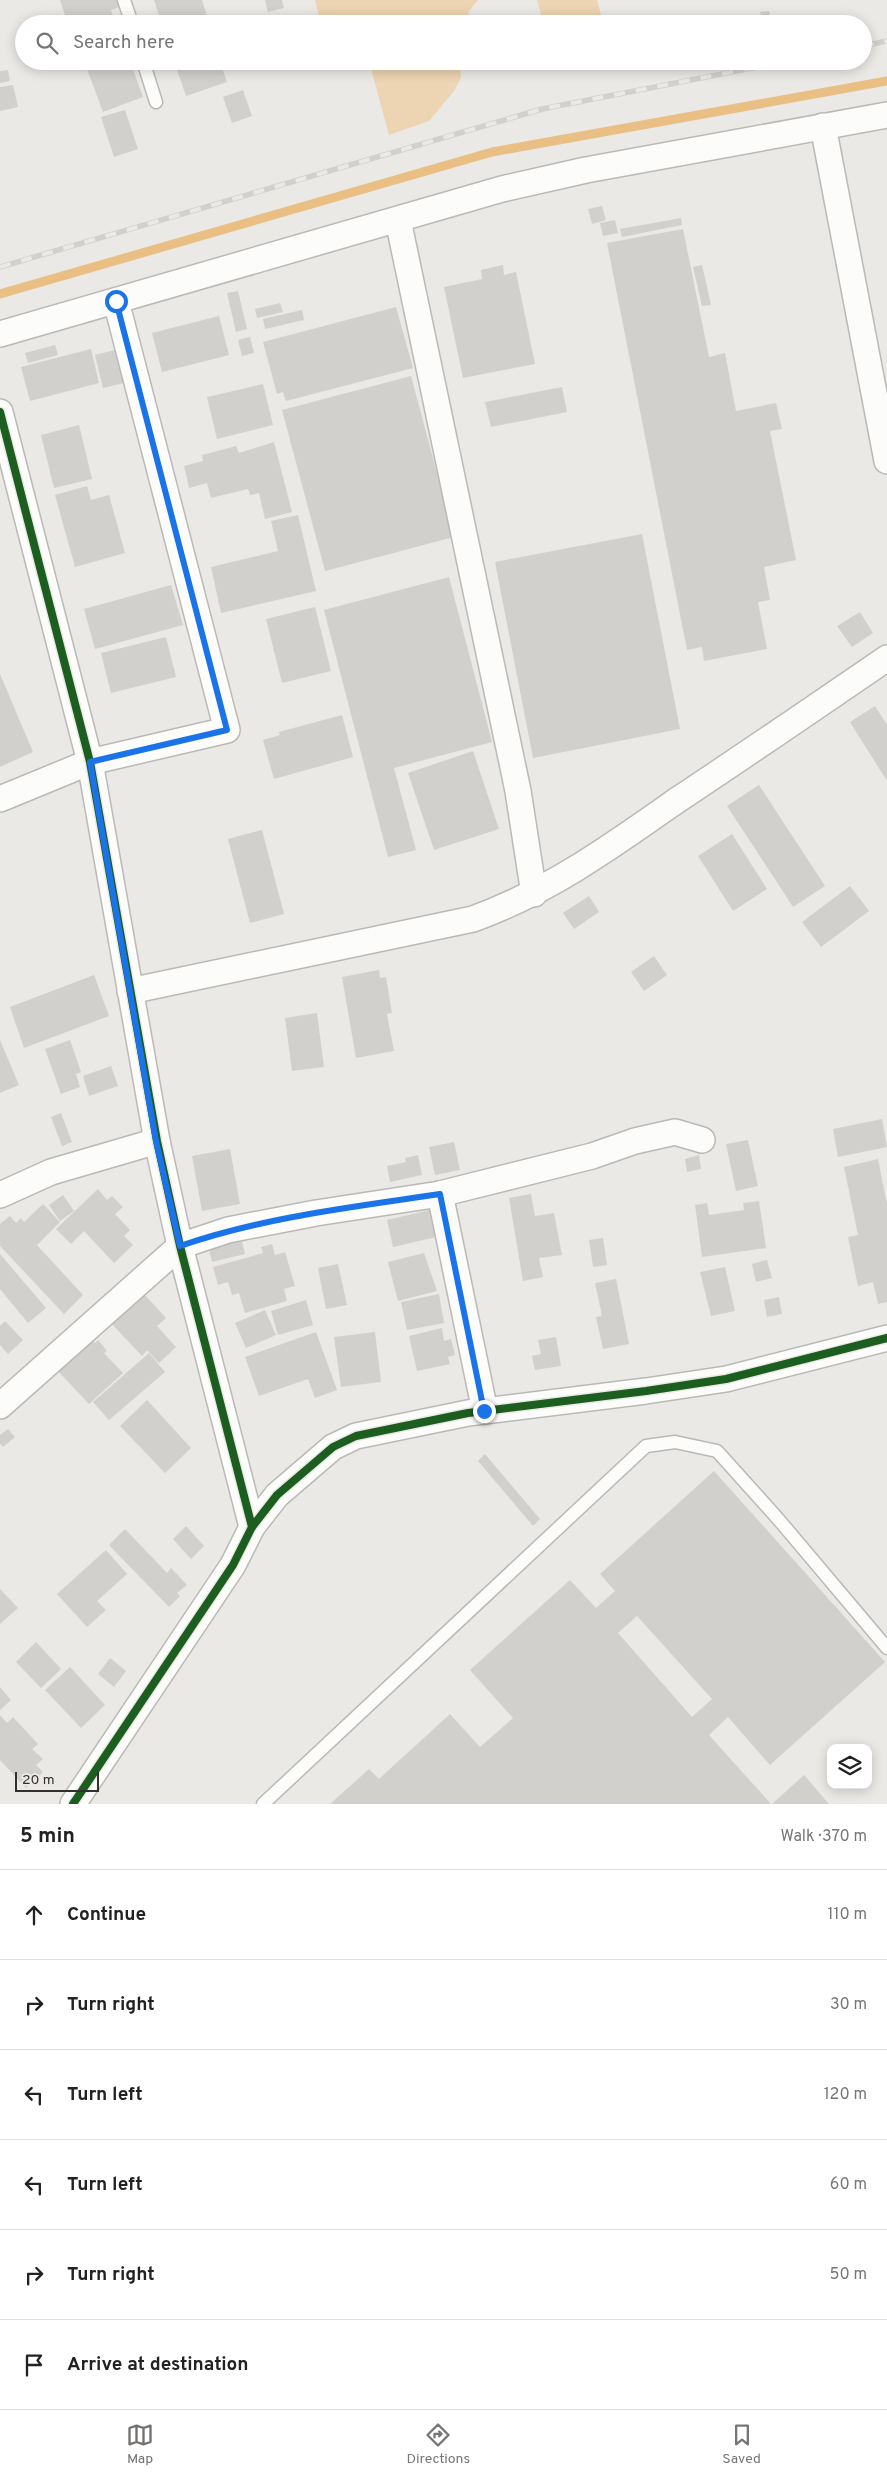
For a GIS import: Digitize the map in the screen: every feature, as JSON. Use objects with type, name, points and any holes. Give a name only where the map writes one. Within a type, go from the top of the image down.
[{"type":"street","points":[[0,334],[502,189],[586,170],[887,115]]},
{"type":"street","points":[[823,126],[887,462]]},
{"type":"street","points":[[398,220],[518,791],[534,894]]},
{"type":"street","points":[[0,799],[90,762],[227,730],[116,301]]},
{"type":"street","points":[[0,412],[90,762],[156,1141],[180,1246],[252,1527]]},
{"type":"street","points":[[130,991],[473,919],[507,907],[534,894],[616,842],[887,658]]},
{"type":"street","points":[[0,1406],[180,1246],[228,1230],[316,1213],[440,1194],[592,1156],[635,1141],[675,1132],[702,1140]]},
{"type":"street","points":[[0,1194],[50,1172],[156,1141]]},
{"type":"street","points":[[440,1194],[484,1411]]},
{"type":"street","points":[[73,1804],[232,1565],[252,1527],[277,1495],[311,1465],[341,1444],[356,1436],[484,1411],[646,1391],[726,1378],[887,1338]]},
{"type":"lane","points":[[124,0],[129,15]]},
{"type":"lane","points":[[146,70],[156,102]]},
{"type":"lane","points":[[263,1804],[646,1446],[675,1442],[717,1451],[780,1520],[887,1648]]},
{"type":"shaded area","points":[[315,0],[478,0],[469,11],[468,15],[319,15]]},
{"type":"shaded area","points":[[537,0],[597,0],[601,15],[541,15]]},
{"type":"shaded area","points":[[371,70],[461,70],[461,78],[454,91],[429,121],[389,135]]},
{"type":"building","points":[[60,0],[117,0],[119,7],[111,10],[112,15],[65,15]]},
{"type":"building","points":[[154,0],[202,0],[207,15],[159,15]]},
{"type":"building","points":[[265,0],[282,0],[284,8],[268,12]]},
{"type":"building","points":[[769,11],[770,15],[761,15],[760,12]]},
{"type":"building","points":[[8,70],[10,81],[0,83],[0,71]]},
{"type":"building","points":[[87,70],[133,70],[143,97],[103,112]]},
{"type":"building","points":[[177,70],[223,70],[227,82],[186,96]]},
{"type":"building","points":[[13,85],[18,107],[0,111],[0,87]]},
{"type":"building","points":[[243,90],[252,116],[232,123],[223,97]]},
{"type":"building","points":[[125,110],[138,149],[114,157],[101,117]]},
{"type":"building","points":[[602,206],[606,220],[592,224],[588,209]]},
{"type":"building","points":[[681,218],[682,225],[622,237],[620,229]]},
{"type":"building","points":[[615,220],[618,233],[603,236],[600,223]]},
{"type":"building","points":[[683,229],[709,357],[725,353],[736,411],[776,403],[782,429],[770,431],[796,560],[764,567],[770,600],[758,602],[767,649],[704,661],[702,647],[687,650],[607,243]]},
{"type":"building","points":[[503,265],[504,275],[516,272],[535,364],[463,378],[444,287],[482,279],[481,270]]},
{"type":"building","points":[[702,265],[711,305],[702,306],[693,267]]},
{"type":"building","points":[[238,291],[247,329],[236,332],[227,293]]},
{"type":"building","points":[[280,303],[283,312],[257,318],[255,309]]},
{"type":"building","points":[[396,307],[413,368],[286,401],[283,392],[277,394],[263,342]]},
{"type":"building","points":[[302,310],[304,320],[265,329],[263,319]]},
{"type":"building","points":[[219,316],[229,355],[162,372],[152,333]]},
{"type":"building","points":[[250,337],[254,353],[242,356],[238,340]]},
{"type":"building","points":[[55,345],[58,355],[28,363],[25,353]]},
{"type":"building","points":[[91,349],[99,383],[30,401],[21,367]]},
{"type":"building","points":[[115,350],[124,383],[103,388],[95,355]]},
{"type":"building","points":[[411,376],[454,537],[325,571],[282,410]]},
{"type":"building","points":[[263,384],[273,425],[217,439],[207,397]]},
{"type":"building","points":[[562,387],[567,412],[491,427],[485,402]]},
{"type":"building","points":[[79,425],[92,479],[54,488],[41,435]]},
{"type":"building","points":[[274,442],[292,512],[265,519],[259,493],[250,495],[248,489],[211,498],[207,483],[189,488],[184,466],[203,461],[202,455],[236,446],[239,453]]},
{"type":"building","points":[[87,486],[91,500],[109,495],[125,553],[75,567],[55,495]]},
{"type":"building","points":[[298,515],[316,591],[221,613],[211,567],[278,551],[271,521]]},
{"type":"building","points":[[642,534],[680,729],[533,758],[495,562]]},
{"type":"building","points":[[449,577],[492,742],[394,768],[416,850],[388,857],[324,610]]},
{"type":"building","points":[[171,585],[183,625],[95,649],[84,609]]},
{"type":"building","points":[[315,607],[331,671],[282,683],[266,619]]},
{"type":"building","points":[[860,612],[873,633],[852,647],[837,626]]},
{"type":"building","points":[[166,637],[176,677],[111,693],[101,653]]},
{"type":"building","points":[[0,674],[33,752],[0,767]]},
{"type":"building","points":[[875,706],[887,725],[887,781],[850,722]]},
{"type":"building","points":[[342,715],[353,757],[274,779],[263,740],[280,735],[279,732]]},
{"type":"building","points":[[473,751],[499,829],[434,850],[408,773]]},
{"type":"building","points":[[759,785],[825,886],[793,907],[727,806]]},
{"type":"building","points":[[262,830],[284,914],[250,923],[228,839]]},
{"type":"building","points":[[732,834],[767,889],[733,911],[698,856]]},
{"type":"building","points":[[850,886],[869,911],[821,947],[802,922]]},
{"type":"building","points":[[589,896],[599,912],[574,929],[563,913]]},
{"type":"building","points":[[654,956],[667,975],[644,991],[631,972]]},
{"type":"building","points":[[379,970],[380,978],[386,977],[392,1013],[387,1014],[394,1051],[356,1058],[342,977]]},
{"type":"building","points":[[94,975],[109,1016],[24,1048],[10,1007]]},
{"type":"building","points":[[317,1013],[324,1067],[292,1071],[285,1018]]},
{"type":"building","points":[[0,1040],[19,1085],[0,1093]]},
{"type":"building","points":[[70,1040],[81,1072],[76,1074],[80,1087],[61,1094],[45,1049]]},
{"type":"building","points":[[111,1066],[118,1086],[89,1096],[83,1076]]},
{"type":"building","points":[[61,1113],[72,1142],[62,1146],[51,1117]]},
{"type":"building","points":[[882,1119],[887,1147],[838,1157],[833,1129]]},
{"type":"building","points":[[748,1140],[758,1186],[736,1191],[726,1144]]},
{"type":"building","points":[[454,1142],[460,1170],[435,1175],[429,1147]]},
{"type":"building","points":[[230,1149],[240,1204],[202,1211],[192,1156]]},
{"type":"building","points":[[418,1155],[422,1175],[390,1182],[387,1166],[406,1162],[405,1158]]},
{"type":"building","points":[[699,1155],[701,1169],[687,1172],[685,1159]]},
{"type":"building","points":[[878,1159],[887,1204],[887,1302],[878,1304],[873,1282],[858,1286],[848,1237],[858,1235],[844,1167]]},
{"type":"building","points":[[98,1189],[107,1200],[112,1196],[123,1207],[115,1214],[130,1230],[124,1236],[133,1245],[114,1263],[84,1231],[71,1244],[56,1229]]},
{"type":"building","points":[[531,1194],[535,1216],[554,1213],[562,1255],[539,1258],[543,1277],[523,1281],[509,1198]]},
{"type":"building","points":[[63,1195],[74,1211],[60,1221],[49,1205]]},
{"type":"building","points":[[759,1201],[766,1248],[702,1257],[695,1205],[707,1203],[709,1215],[744,1210],[743,1203]]},
{"type":"building","points":[[43,1204],[60,1222],[37,1245],[83,1295],[64,1314],[0,1246],[0,1224],[10,1216],[16,1223],[21,1218],[24,1222]]},
{"type":"building","points":[[430,1210],[436,1237],[393,1247],[387,1220]]},
{"type":"building","points":[[241,1237],[245,1254],[212,1262],[208,1245]]},
{"type":"building","points":[[603,1238],[607,1265],[593,1267],[589,1240]]},
{"type":"building","points":[[272,1244],[275,1255],[285,1252],[295,1286],[284,1289],[287,1301],[245,1313],[239,1293],[232,1295],[228,1282],[218,1285],[213,1267],[263,1253],[261,1247]]},
{"type":"building","points":[[424,1253],[437,1291],[398,1301],[388,1262]]},
{"type":"building","points":[[0,1254],[46,1308],[28,1323],[0,1289]]},
{"type":"building","points":[[767,1260],[772,1278],[756,1282],[752,1264]]},
{"type":"building","points":[[338,1264],[347,1305],[326,1309],[318,1268]]},
{"type":"building","points":[[725,1267],[735,1311],[711,1316],[700,1272]]},
{"type":"building","points":[[616,1279],[629,1344],[603,1349],[596,1317],[602,1316],[595,1283]]},
{"type":"building","points":[[143,1293],[166,1318],[157,1326],[176,1347],[159,1363],[147,1350],[142,1356],[111,1323]]},
{"type":"building","points":[[439,1294],[444,1323],[407,1330],[401,1302]]},
{"type":"building","points":[[779,1297],[782,1314],[767,1317],[764,1300]]},
{"type":"building","points":[[306,1300],[313,1325],[278,1335],[271,1311]]},
{"type":"building","points":[[265,1310],[276,1335],[246,1348],[235,1323]]},
{"type":"building","points":[[5,1321],[23,1340],[8,1354],[0,1345],[0,1326]]},
{"type":"building","points":[[442,1328],[444,1341],[451,1339],[455,1355],[448,1357],[450,1364],[417,1371],[409,1336]]},
{"type":"building","points":[[316,1332],[337,1390],[315,1398],[308,1379],[259,1396],[245,1357]]},
{"type":"building","points":[[375,1332],[381,1382],[341,1387],[334,1337]]},
{"type":"building","points":[[556,1337],[561,1366],[535,1370],[532,1356],[541,1354],[538,1340]]},
{"type":"building","points":[[92,1340],[95,1343],[98,1340],[107,1351],[104,1353],[123,1373],[89,1404],[58,1371]]},
{"type":"building","points":[[149,1353],[165,1372],[109,1420],[93,1402]]},
{"type":"building","points":[[147,1400],[191,1448],[165,1473],[120,1426]]},
{"type":"building","points":[[8,1429],[15,1437],[3,1447],[0,1444],[0,1435]]},
{"type":"building","points":[[485,1454],[540,1519],[533,1526],[478,1461]]},
{"type":"building","points":[[714,1471],[885,1662],[770,1765],[728,1717],[709,1735],[771,1804],[330,1804],[369,1769],[379,1779],[450,1714],[480,1747],[513,1718],[470,1670],[570,1580],[596,1608],[615,1591],[600,1574]],"holes":[[[637,1616],[712,1699],[692,1717],[618,1633]]]},
{"type":"building","points":[[186,1526],[204,1546],[191,1559],[173,1539]]},
{"type":"building","points":[[125,1529],[167,1573],[171,1568],[187,1585],[177,1593],[180,1596],[169,1607],[109,1545]]},
{"type":"building","points":[[106,1550],[127,1574],[97,1601],[106,1610],[87,1627],[57,1594]]},
{"type":"building","points":[[0,1589],[18,1608],[0,1624]]},
{"type":"building","points":[[36,1642],[61,1669],[41,1688],[16,1662]]},
{"type":"building","points":[[110,1658],[126,1671],[114,1687],[98,1674]]},
{"type":"building","points":[[70,1667],[105,1705],[81,1728],[45,1690]]},
{"type":"building","points":[[0,1687],[11,1700],[0,1710]]},
{"type":"building","points":[[0,1715],[7,1723],[13,1717],[38,1744],[32,1749],[43,1759],[36,1765],[43,1772],[26,1788],[0,1760]]},
{"type":"building","points":[[804,1775],[829,1804],[772,1804]]},
{"type":"waterway","points":[[0,294],[492,152],[887,81]]},
{"type":"railway","points":[[872,44],[887,41]]},
{"type":"railway","points":[[0,267],[542,109],[742,70]]},
{"type":"cycle path","points":[[0,412],[90,762],[157,1141],[180,1246],[252,1527]]},
{"type":"cycle path","points":[[73,1804],[233,1565],[252,1527],[277,1495],[333,1447],[356,1436],[468,1413],[726,1379],[887,1338]]},
{"type":"route","points":[[116,301],[227,730],[90,762],[156,1141],[180,1246],[228,1230],[316,1213],[440,1194],[484,1411]]}]
